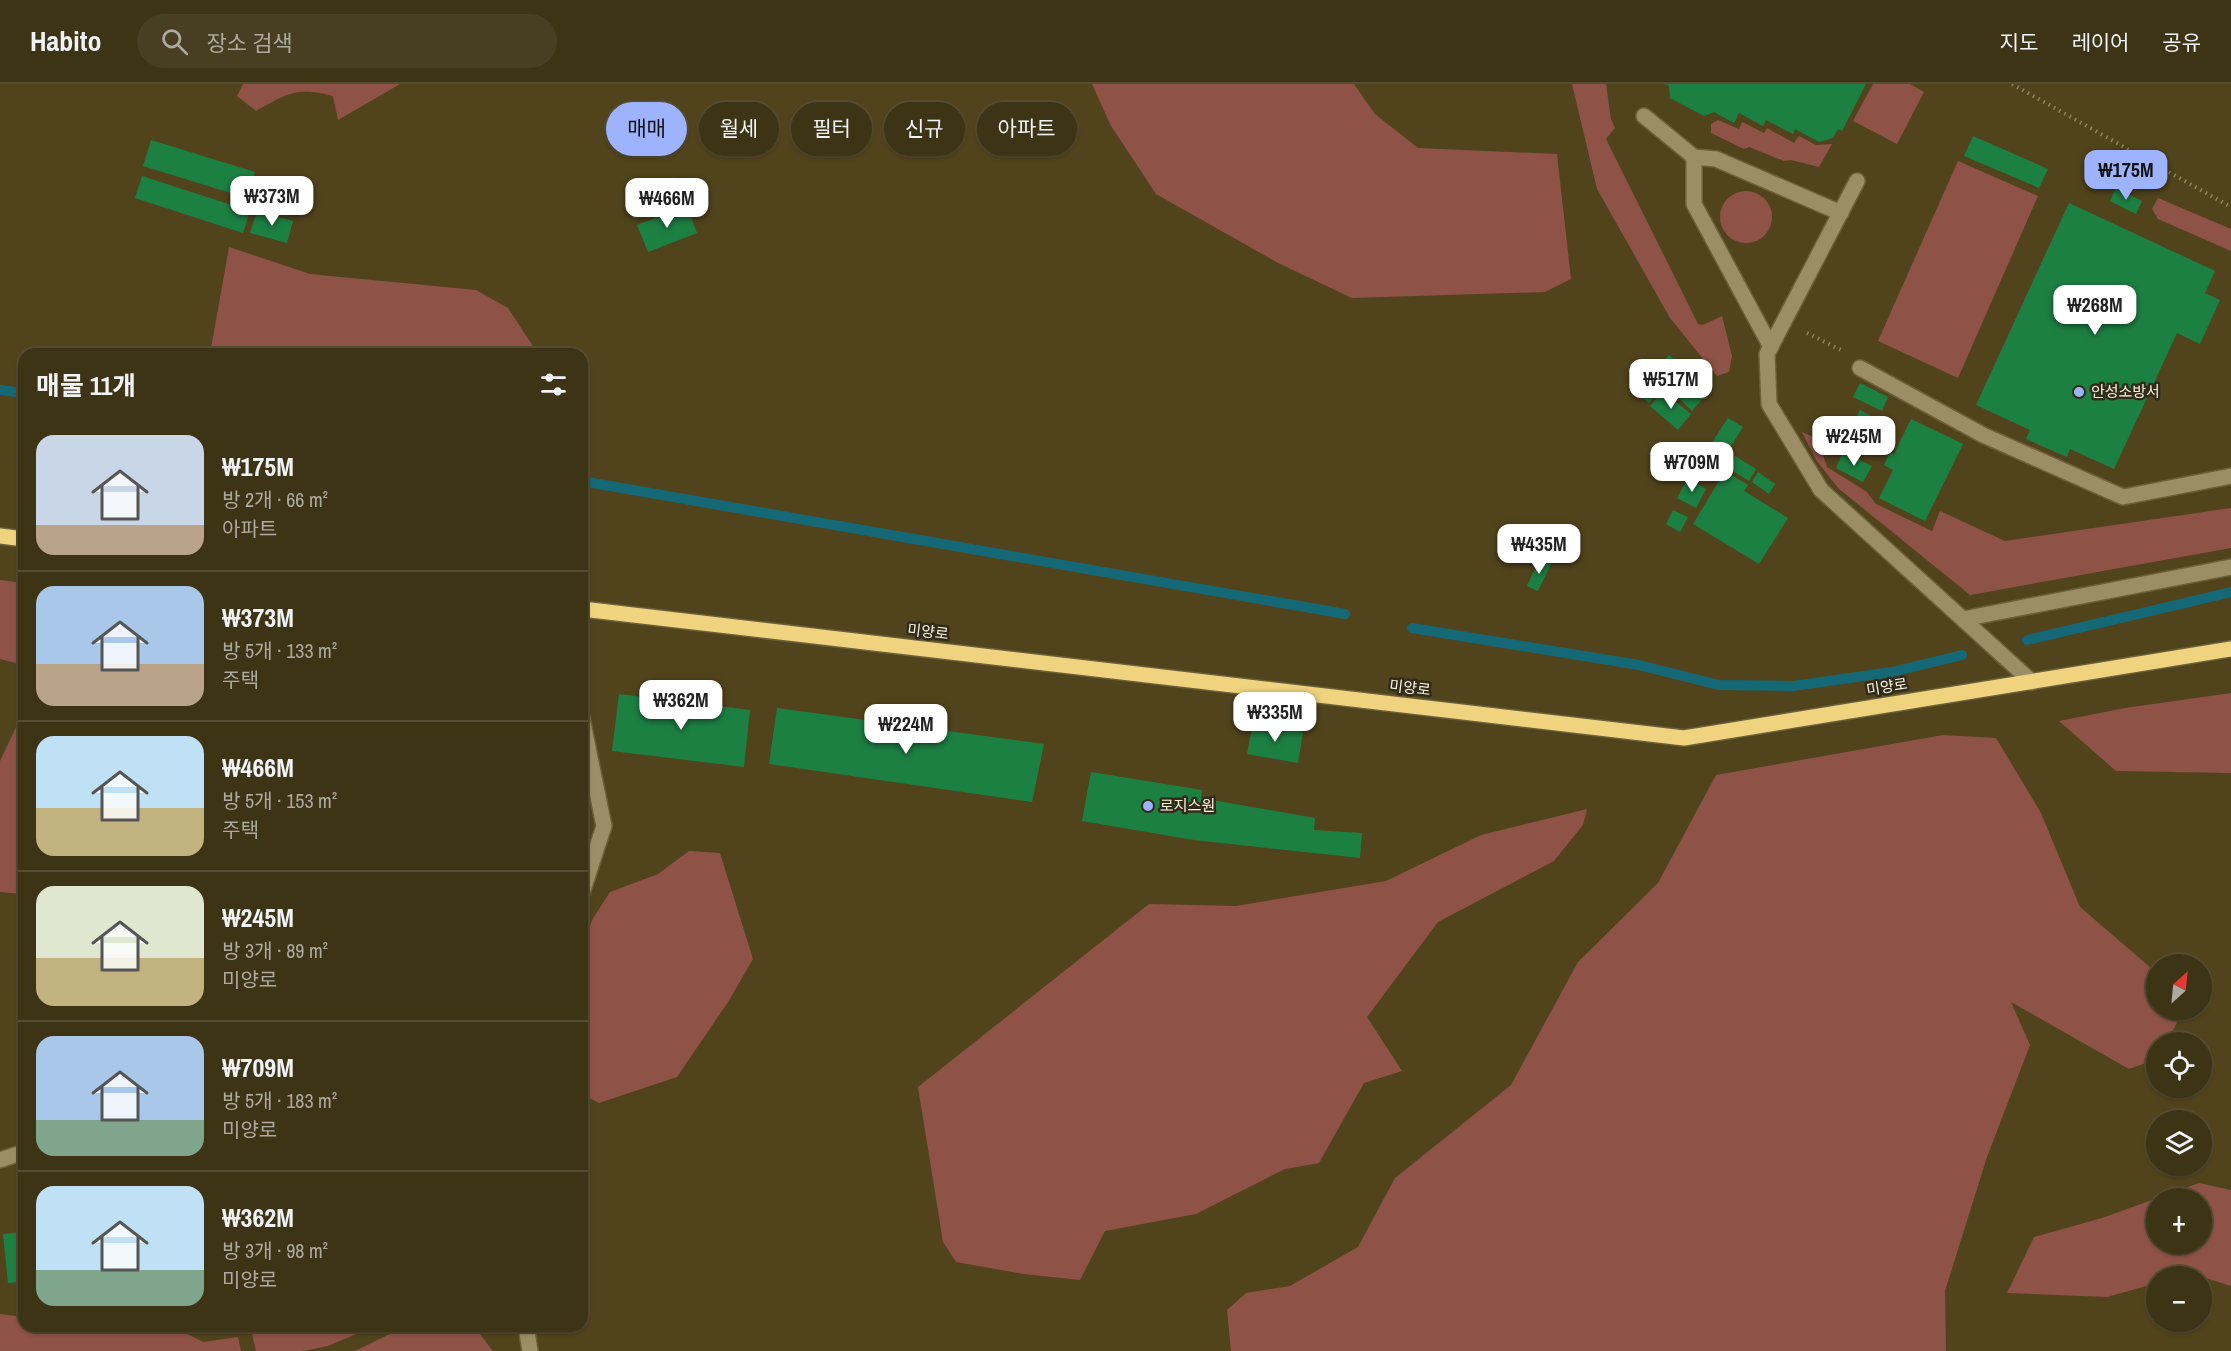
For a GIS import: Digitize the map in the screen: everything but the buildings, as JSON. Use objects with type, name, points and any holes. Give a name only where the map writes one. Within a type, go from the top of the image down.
[{"type":"main road","points":[[0,536],[18,538]]},
{"type":"main road","name":"미양로","points":[[588,610],[1684,738],[2231,649]]},
{"type":"street","points":[[1644,116],[1694,157],[1716,159],[1840,213]]},
{"type":"street","points":[[1694,157],[1694,204],[1771,347]]},
{"type":"street","points":[[1857,181],[1767,354],[1769,404],[1821,489],[2032,682]]},
{"type":"street","points":[[1860,368],[1983,435],[2123,497],[2231,476]]},
{"type":"street","points":[[1963,619],[2231,567]]},
{"type":"street","points":[[588,747],[604,826],[588,875]]},
{"type":"street","points":[[0,1161],[18,1154]]},
{"type":"street","points":[[527,1332],[530,1351]]},
{"type":"path","points":[[2012,84],[2231,207]]},
{"type":"path","points":[[1785,322],[1845,352],[1860,368]]},
{"type":"shaded area","points":[[243,84],[400,84],[338,120],[333,96],[310,92],[293,93],[256,111],[237,96]]},
{"type":"shaded area","points":[[1092,84],[1354,84],[1375,114],[1418,148],[1557,154],[1571,279],[1545,292],[1352,298],[1278,263],[1156,194],[1111,126]]},
{"type":"shaded area","points":[[1572,84],[1606,84],[1611,119],[1615,128],[1606,139],[1698,324],[1703,325],[1722,316],[1732,356],[1729,372],[1717,376],[1670,318],[1597,189]]},
{"type":"shaded area","points":[[1873,84],[1910,84],[1924,92],[1897,144],[1853,121]]},
{"type":"shaded area","points":[[1718,120],[1739,129],[1742,122],[1764,133],[1767,128],[1794,143],[1799,136],[1816,145],[1832,144],[1819,167],[1791,160],[1784,161],[1749,147],[1744,149],[1711,133],[1711,124]]},
{"type":"shaded area","points":[[1958,161],[2038,196],[1958,378],[1878,341]]},
{"type":"shaded area","points":[[1741,191],[1751,191],[1765,198],[1772,217],[1765,236],[1751,243],[1741,243],[1731,239],[1724,232],[1720,222],[1720,212],[1724,202],[1731,195]]},
{"type":"shaded area","points":[[2158,198],[2231,229],[2231,251],[2158,219],[2152,209]]},
{"type":"shaded area","points":[[229,247],[310,274],[476,290],[508,308],[534,348],[211,348]]},
{"type":"shaded area","points":[[1802,432],[1818,439],[1827,467],[1867,492],[1876,504],[1932,531],[1940,511],[2005,541],[2231,508],[2231,548],[1970,595],[1838,488],[1816,460]]},
{"type":"shaded area","points":[[0,580],[18,582],[18,664],[0,659]]},
{"type":"shaded area","points":[[2231,693],[2231,773],[2116,771],[2059,721],[2125,708]]},
{"type":"shaded area","points":[[18,723],[18,894],[0,892],[0,761]]},
{"type":"shaded area","points":[[1943,735],[1996,738],[2041,813],[2080,907],[2146,964],[2146,1020],[2178,1020],[2173,1032],[2146,1032],[2146,1063],[2129,1069],[2011,1002],[2030,1045],[1987,1157],[1945,1291],[1946,1351],[1231,1351],[1227,1310],[1246,1293],[1290,1286],[1358,1247],[1395,1178],[1511,1085],[1578,962],[1658,883],[1716,775]]},
{"type":"shaded area","points":[[1587,809],[1583,825],[1554,861],[1438,922],[1367,1017],[1402,1071],[1364,1083],[1319,1163],[1285,1169],[1196,1214],[1105,1231],[1080,1280],[1024,1274],[956,1262],[943,1242],[918,1087],[1149,904],[1236,906],[1386,881],[1481,835]]},
{"type":"shaded area","points":[[689,851],[720,853],[753,959],[728,1002],[677,1077],[599,1103],[588,1097],[588,934],[592,920],[610,892],[658,874]]},
{"type":"shaded area","points":[[2199,1183],[2231,1190],[2231,1286],[2212,1280],[2212,1266],[2146,1266],[2146,1286],[2107,1297],[2007,1293],[2034,1237],[2102,1218],[2146,1202],[2146,1254],[2212,1254],[2212,1188],[2185,1188]]},
{"type":"shaded area","points":[[0,1314],[18,1316],[18,1332],[184,1332],[203,1342],[238,1337],[241,1351],[0,1351]]},
{"type":"shaded area","points":[[251,1332],[361,1332],[328,1346],[303,1351],[256,1351]]},
{"type":"shaded area","points":[[394,1332],[478,1332],[493,1351],[355,1351]]},
{"type":"waterway","points":[[0,390],[18,392]]},
{"type":"waterway","points":[[588,482],[1345,614]]},
{"type":"waterway","points":[[2027,640],[2231,592]]},
{"type":"waterway","points":[[1412,628],[1639,665],[1719,685],[1793,686],[1892,672],[1962,655]]},
{"type":"place","name":"안성소방서","points":[[2079,392]]},
{"type":"place","name":"로지스원","points":[[1148,806]]}]
